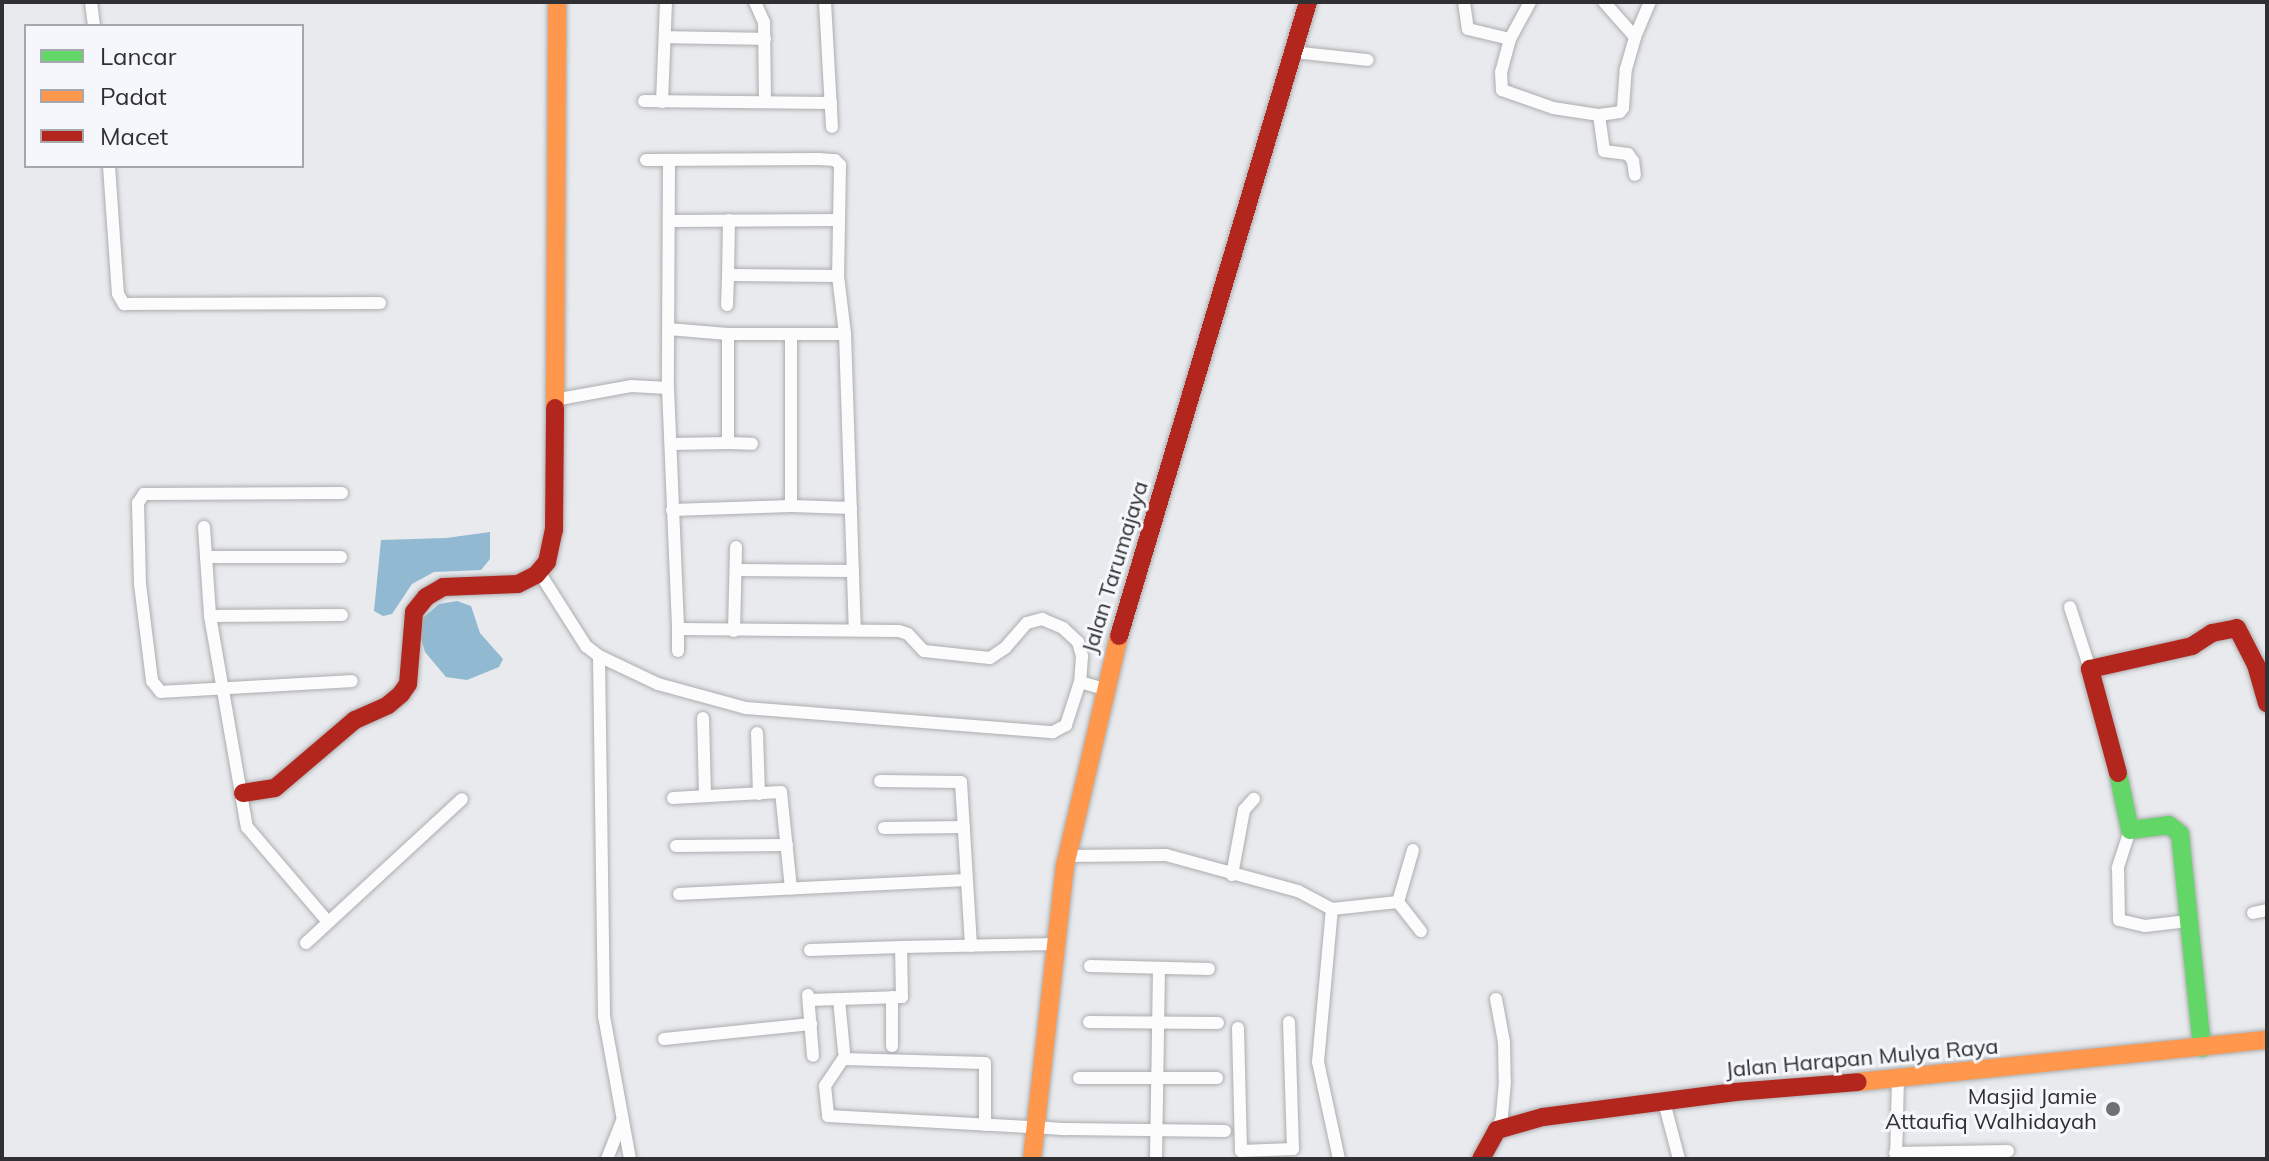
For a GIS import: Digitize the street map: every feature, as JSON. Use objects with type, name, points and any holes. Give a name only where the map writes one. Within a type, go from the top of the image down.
[{"type":"street","points":[[91,2],[94,24]]},
{"type":"street","points":[[243,793],[275,788],[355,720],[388,705],[401,694],[408,684],[414,612],[426,597],[443,587],[518,584],[539,572],[547,562],[554,530],[557,2]]},
{"type":"street","points":[[662,102],[666,2]]},
{"type":"street","points":[[755,2],[764,22],[765,100]]},
{"type":"street","points":[[825,2],[832,127]]},
{"type":"street","name":"Jalan Tarumajaya","points":[[1032,1159],[1067,856],[1104,689],[1308,2]]},
{"type":"street","points":[[1464,2],[1468,29],[1510,39]]},
{"type":"street","points":[[1530,2],[1510,39],[1501,72],[1502,90],[1553,108],[1599,115],[1620,112],[1623,108],[1626,69],[1650,2]]},
{"type":"street","points":[[1604,2],[1635,37]]},
{"type":"street","points":[[665,37],[765,39]]},
{"type":"street","points":[[1293,52],[1368,60]]},
{"type":"street","points":[[644,101],[831,103]]},
{"type":"street","points":[[1599,115],[1604,152],[1628,154],[1633,161],[1635,175]]},
{"type":"street","points":[[646,160],[835,160],[841,173],[838,276],[845,334],[855,630]]},
{"type":"street","points":[[669,161],[668,388],[678,651]]},
{"type":"street","points":[[109,168],[118,294],[124,304],[380,303]]},
{"type":"street","points":[[727,305],[729,220]]},
{"type":"street","points":[[669,221],[839,220]]},
{"type":"street","points":[[728,275],[838,276]]},
{"type":"street","points":[[668,329],[728,334],[845,334]]},
{"type":"street","points":[[728,334],[728,443]]},
{"type":"street","points":[[791,335],[791,506]]},
{"type":"street","points":[[554,400],[631,386],[668,388]]},
{"type":"street","points":[[671,444],[752,444]]},
{"type":"street","points":[[342,493],[150,493],[140,498],[140,584],[154,686],[166,694],[224,687],[352,681]]},
{"type":"street","points":[[672,510],[791,506],[851,508]]},
{"type":"street","points":[[204,527],[210,616],[247,827],[251,836],[328,922]]},
{"type":"street","points":[[734,631],[736,547]]},
{"type":"street","points":[[206,557],[341,557]]},
{"type":"street","points":[[737,570],[853,571]]},
{"type":"street","points":[[539,572],[586,646],[599,656],[658,684],[746,708],[1053,732],[1066,725],[1080,682],[1082,656],[1078,642],[1063,628],[1042,619],[1027,623],[1005,648],[990,658],[924,651],[904,632],[678,629]]},
{"type":"street","points":[[2070,607],[2113,750],[2130,830],[2118,868],[2119,920],[2145,926],[2188,921]]},
{"type":"street","points":[[210,616],[342,615]]},
{"type":"street","points":[[2090,669],[2192,646],[2212,633],[2232,628],[2240,630],[2261,663],[2267,703]]},
{"type":"street","points":[[599,656],[604,1016],[630,1159]]},
{"type":"street","points":[[1080,682],[1104,689]]},
{"type":"street","points":[[703,718],[705,796]]},
{"type":"street","points":[[757,733],[759,794]]},
{"type":"street","points":[[880,781],[960,780],[971,946]]},
{"type":"street","points":[[673,798],[781,792],[791,888]]},
{"type":"street","points":[[306,943],[462,799]]},
{"type":"street","points":[[1232,875],[1244,810],[1254,799]]},
{"type":"street","points":[[2130,830],[2169,825],[2178,830],[2202,1048]]},
{"type":"street","points":[[884,828],[964,827]]},
{"type":"street","points":[[676,846],[787,845]]},
{"type":"street","points":[[1398,902],[1413,850]]},
{"type":"street","points":[[1067,856],[1166,855],[1298,891],[1332,909],[1398,902]]},
{"type":"street","points":[[679,894],[966,880]]},
{"type":"street","points":[[1398,902],[1421,931]]},
{"type":"street","points":[[1332,909],[1318,1062],[1336,1133],[1339,1159]]},
{"type":"street","points":[[2253,913],[2267,910]]},
{"type":"street","points":[[810,950],[1057,944]]},
{"type":"street","points":[[813,1056],[808,997],[902,997],[901,947]]},
{"type":"street","points":[[1090,966],[1209,969]]},
{"type":"street","points":[[1156,1159],[1159,968]]},
{"type":"street","points":[[892,997],[892,1046]]},
{"type":"street","points":[[839,999],[844,1052]]},
{"type":"street","points":[[1481,1159],[1497,1130],[1504,1102],[1504,1042],[1496,999]]},
{"type":"street","points":[[1089,1022],[1218,1023]]},
{"type":"street","points":[[1238,1028],[1241,1151],[1258,1155],[1293,1149],[1289,1022]]},
{"type":"street","points":[[664,1039],[811,1024]]},
{"type":"street","name":"Jalan Harapan Mulya Raya","points":[[1497,1130],[1543,1117],[1664,1102],[2267,1040]]},
{"type":"street","points":[[985,1125],[985,1063],[843,1059],[825,1086],[828,1116],[985,1125],[1034,1127],[1225,1131]]},
{"type":"street","points":[[1079,1078],[1217,1078]]},
{"type":"street","points":[[1898,1079],[1896,1156],[2008,1151]]},
{"type":"street","points":[[1664,1102],[1679,1159]]},
{"type":"street","points":[[607,1159],[623,1121]]},
{"type":"water","points":[[490,532],[490,559],[481,570],[434,572],[412,584],[392,614],[383,616],[374,611],[381,540],[446,538]]},
{"type":"water","points":[[457,601],[471,606],[480,633],[503,659],[499,667],[467,680],[446,677],[425,652],[420,635],[423,618],[439,604]]},
{"type":"traffic: fast","points":[[2118,773],[2130,830],[2169,825],[2180,834],[2202,1048]]},
{"type":"traffic: slow","points":[[555,408],[557,2]]},
{"type":"traffic: slow","points":[[1032,1159],[1065,866],[1119,636]]},
{"type":"traffic: slow","points":[[1858,1082],[2267,1040]]},
{"type":"traffic: jam","points":[[1119,636],[1308,2]]},
{"type":"traffic: jam","points":[[243,793],[275,788],[355,720],[388,705],[401,694],[408,684],[414,612],[426,597],[443,587],[518,584],[536,575],[547,562],[554,530],[555,408]]},
{"type":"traffic: jam","points":[[2118,773],[2090,669],[2192,646],[2212,633],[2237,628],[2256,665],[2267,703]]},
{"type":"traffic: jam","points":[[1481,1159],[1497,1130],[1543,1117],[1735,1092],[1858,1082]]},
{"type":"place","name":"Masjid Jamie Attaufiq Walhidayah","points":[[2113,1109]]}]
